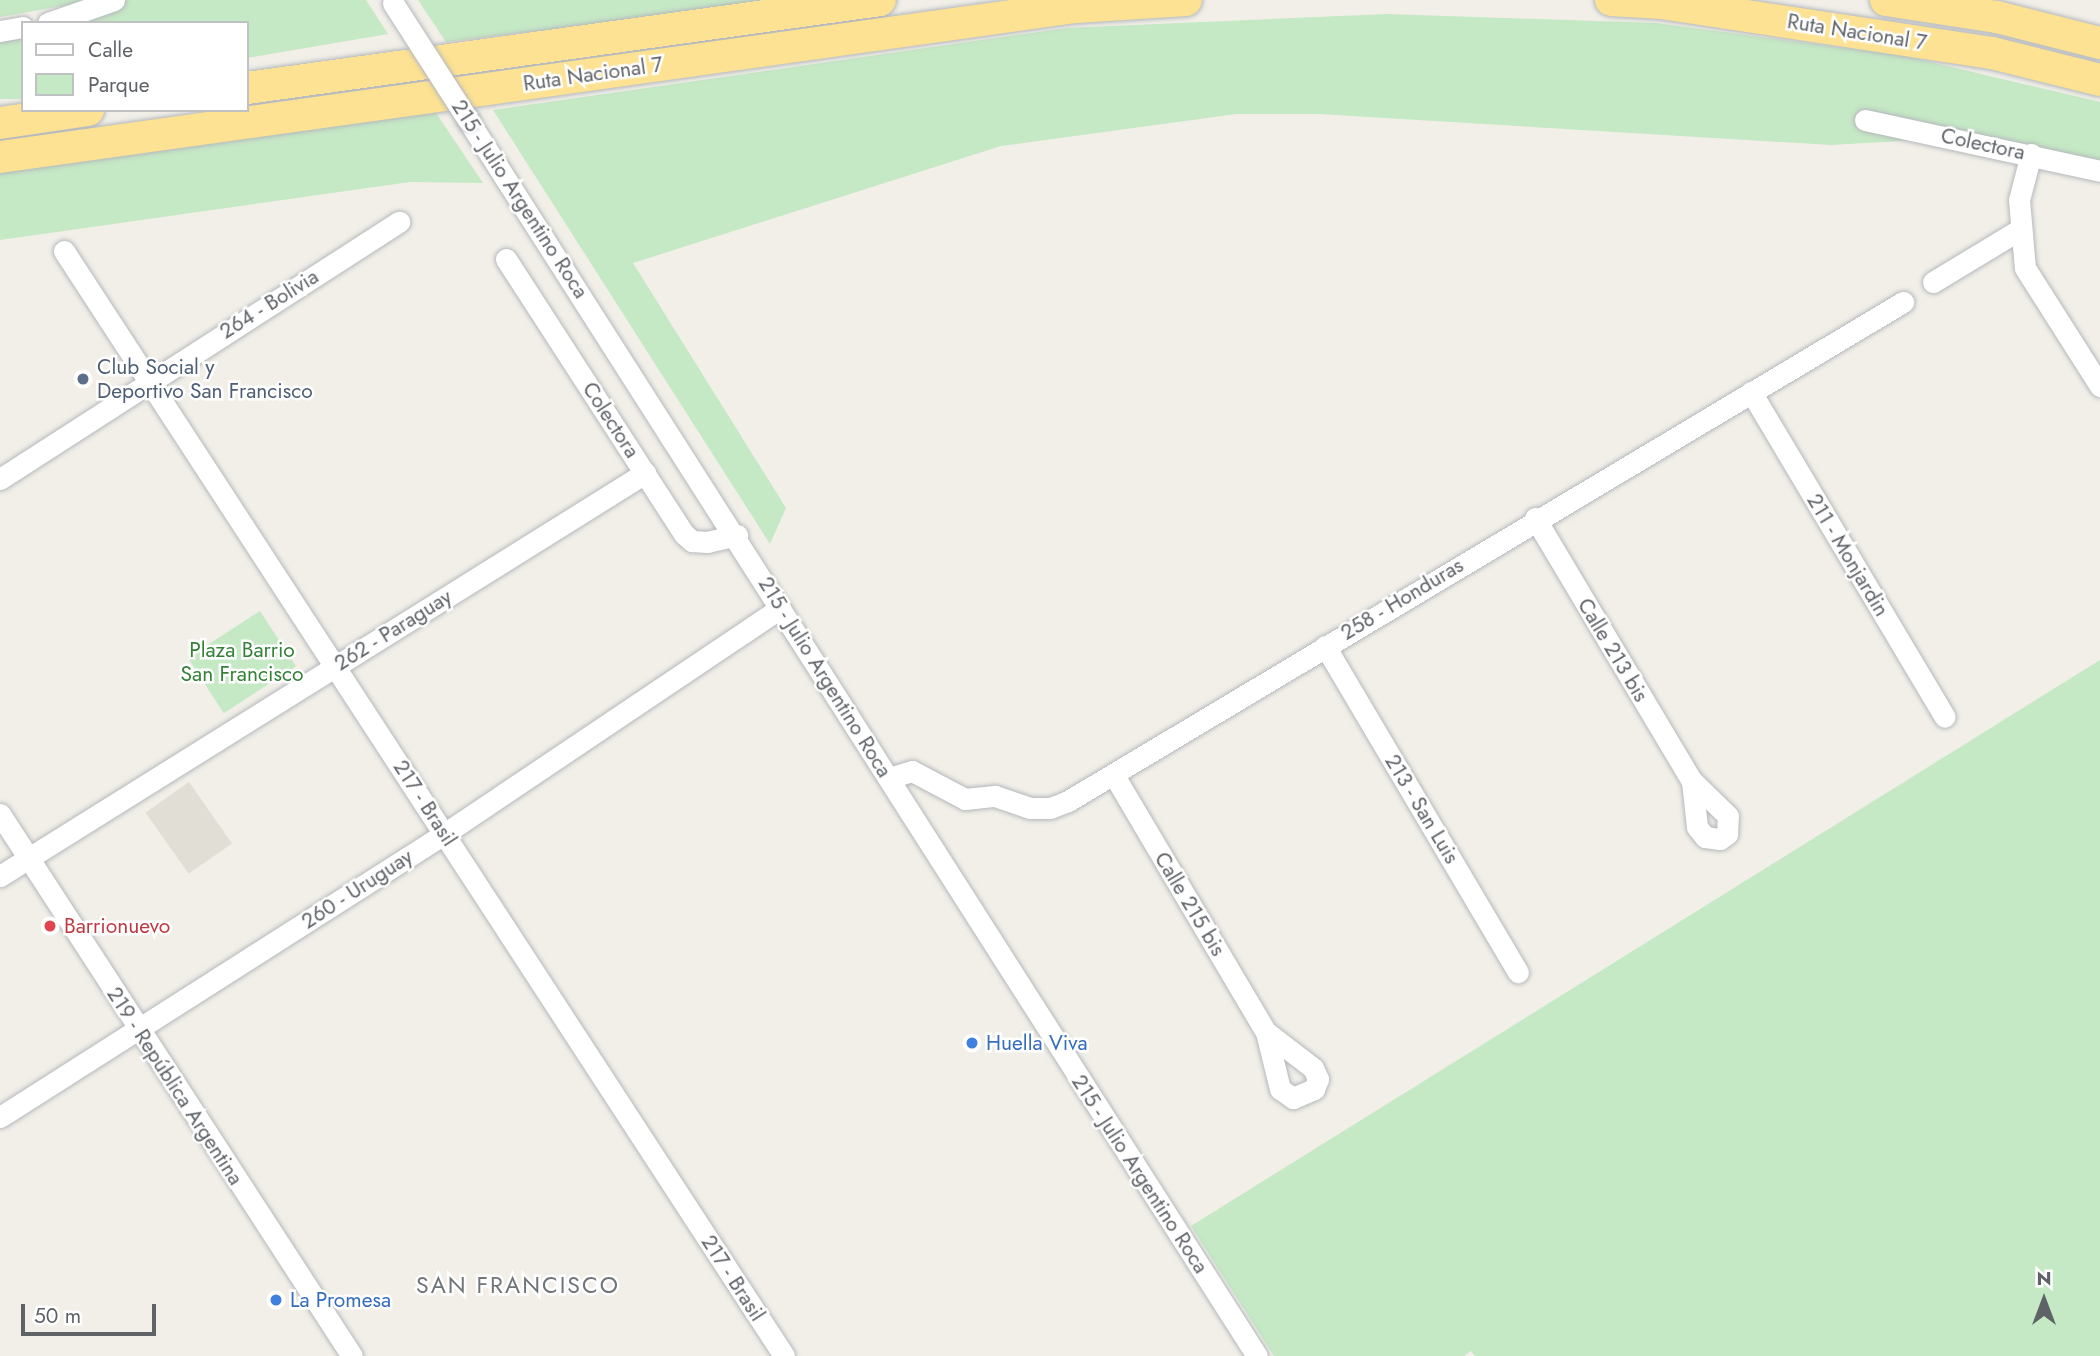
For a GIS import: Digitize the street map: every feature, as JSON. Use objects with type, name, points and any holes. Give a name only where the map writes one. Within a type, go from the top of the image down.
[{"type":"highway","name":"Ruta Nacional 7","points":[[248,88],[880,0]]},
{"type":"highway","name":"Ruta Nacional 7","points":[[0,157],[1076,7],[1186,0]]},
{"type":"highway","name":"Ruta Nacional 7","points":[[1611,0],[1661,3],[1992,52],[2100,80]]},
{"type":"highway","name":"Ruta Nacional 7","points":[[1886,0],[1997,17],[2100,43]]},
{"type":"highway","points":[[0,122],[73,112]]},
{"type":"street","points":[[54,21],[114,0]]},
{"type":"street","name":"215 - Julio Argentino Roca","points":[[392,2],[737,535],[780,608],[1256,1356]]},
{"type":"street","points":[[0,31],[21,27]]},
{"type":"street","name":"Colectora","points":[[1865,120],[2100,171]]},
{"type":"street","points":[[2031,155],[2019,200],[2019,230],[2025,268],[2100,386]]},
{"type":"street","name":"264 - Bolivia","points":[[0,479],[147,381],[399,222]]},
{"type":"street","points":[[1933,282],[2019,230]]},
{"type":"street","name":"217 - Brasil","points":[[64,251],[784,1356]]},
{"type":"street","name":"Colectora","points":[[506,259],[692,541],[737,535]]},
{"type":"street","name":"258 - Honduras","points":[[889,778],[912,771],[965,799],[995,796],[1030,808],[1050,808],[1115,777],[1535,518],[1903,302]]},
{"type":"street","name":"211 - Monjardin","points":[[1751,393],[1945,717]]},
{"type":"street","name":"262 - Paraguay","points":[[0,876],[645,473]]},
{"type":"street","name":"Calle 213 bis","points":[[1535,518],[1692,782]]},
{"type":"street","name":"260 - Uruguay","points":[[0,1117],[444,834],[780,608]]},
{"type":"street","name":"213 - San Luis","points":[[1325,646],[1518,972]]},
{"type":"street","name":"Calle 215 bis","points":[[1115,777],[1266,1032]]},
{"type":"street","name":"219 - República Argentina","points":[[0,814],[137,1030],[352,1356]]},
{"type":"shaded area","points":[[189,782],[232,843],[189,874],[146,812]]},
{"type":"green space","points":[[0,0],[96,0],[0,17]]},
{"type":"green space","points":[[127,0],[366,0],[388,34],[248,58],[248,21],[85,21]]},
{"type":"green space","points":[[418,0],[791,0],[446,42]]},
{"type":"green space","points":[[1387,14],[1656,23],[1905,56],[2100,102],[2100,162],[1937,139],[1831,145],[1319,114],[1236,114],[1001,146],[633,263],[786,508],[770,544],[493,110],[1066,28]]},
{"type":"green space","points":[[0,34],[21,34],[21,99],[0,99]]},
{"type":"green space","points":[[434,110],[483,183],[410,182],[0,240],[0,170]]},
{"type":"green space","name":"Plaza Barrio San Francisco","points":[[260,611],[296,666],[224,713],[188,658]]},
{"type":"green space","points":[[2100,660],[2100,1356],[1475,1356],[1471,1351],[1464,1356],[1274,1356],[1191,1226]]},
{"type":"place","name":"Club Social y Deportivo San Francisco","points":[[83,379]]},
{"type":"place","name":"Barrionuevo","points":[[50,926]]},
{"type":"place","name":"Huella Viva","points":[[972,1043]]},
{"type":"place","name":"La Promesa","points":[[276,1300]]},
{"type":"district","name":"SAN FRANCISCO","points":[[518,1285]]}]
